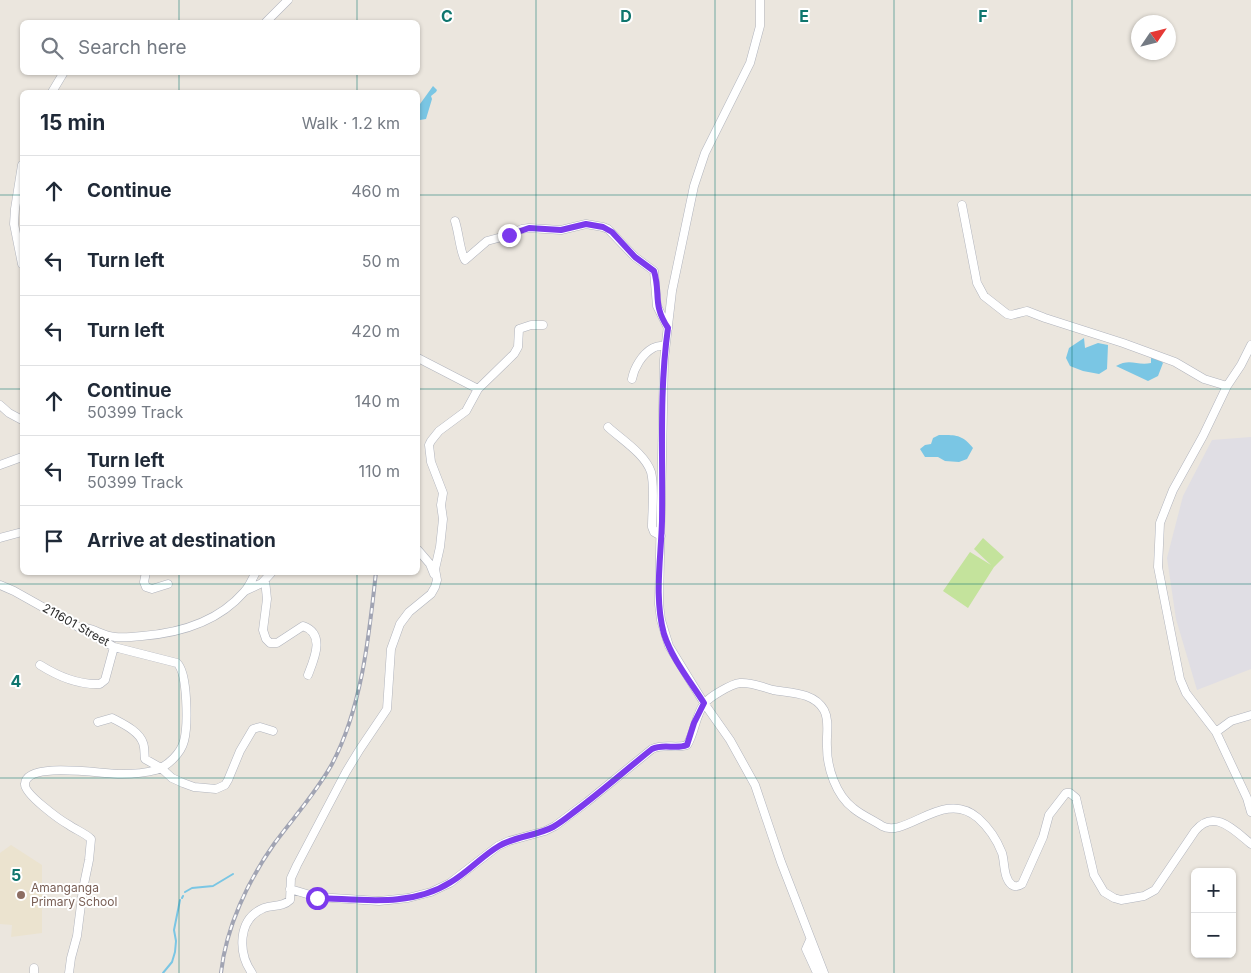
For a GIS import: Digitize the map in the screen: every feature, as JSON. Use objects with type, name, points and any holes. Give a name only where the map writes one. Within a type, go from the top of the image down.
[{"type":"street","points":[[268,20],[288,0]]},
{"type":"street","points":[[760,0],[760,26],[750,63],[705,154],[694,186],[672,291],[664,360],[659,604],[665,636],[673,654],[730,740],[755,785],[810,940],[824,973]]},
{"type":"street","points":[[53,90],[62,75]]},
{"type":"street","points":[[20,178],[14,224],[20,254]]},
{"type":"street","points":[[962,205],[976,283],[984,296],[1007,314],[1011,315],[1027,310],[1045,318],[1175,362],[1204,380],[1227,386]]},
{"type":"street","points":[[455,221],[465,260],[487,241],[529,228],[561,230],[586,224],[608,229],[635,257],[654,271],[657,306],[668,328]]},
{"type":"street","points":[[252,973],[242,953],[243,932],[254,915],[264,908],[286,904],[290,900],[291,878],[297,865],[346,772],[387,709],[391,649],[400,624],[409,612],[430,594],[437,580],[435,569],[443,519],[442,493],[431,462],[431,441],[439,431],[466,411],[478,389],[514,354],[518,347],[519,329],[543,325]]},
{"type":"street","points":[[1251,345],[1227,386],[1164,510],[1159,532],[1158,568],[1180,678],[1186,693],[1216,732],[1247,798],[1251,812]]},
{"type":"street","points":[[632,379],[636,364],[652,348],[665,346]]},
{"type":"street","points":[[420,359],[478,389]]},
{"type":"street","points":[[0,405],[8,413],[20,419]]},
{"type":"street","points":[[608,427],[638,453],[650,470],[652,484],[652,527],[654,532],[661,536]]},
{"type":"street","points":[[0,465],[20,458]]},
{"type":"street","points":[[0,538],[20,533]]},
{"type":"street","points":[[420,552],[430,564],[437,580]]},
{"type":"street","points":[[145,575],[144,582],[146,587],[152,589],[168,584]]},
{"type":"street","points":[[245,591],[254,575]]},
{"type":"street","points":[[79,627],[116,637],[170,634],[218,614],[245,591],[265,580],[269,575]]},
{"type":"street","points":[[265,580],[267,599],[263,630],[266,639],[270,643],[276,643],[303,626],[310,630],[318,649],[308,675]]},
{"type":"street","name":"211601 Street","points":[[0,585],[114,647],[177,662],[182,670],[185,696],[184,740],[180,750],[161,768]]},
{"type":"street","points":[[40,666],[72,681],[100,684],[105,680],[114,647]]},
{"type":"street","points":[[290,889],[317,898],[379,901],[408,898],[430,892],[450,883],[498,846],[555,826],[652,749],[659,746],[681,747],[687,745],[694,723],[704,703],[729,686],[740,683],[794,692],[814,700],[824,711],[826,719],[826,748],[832,776],[848,804],[855,810],[888,828],[896,828],[938,810],[959,809],[971,813],[986,826],[996,840],[1002,852],[1008,879],[1016,886],[1022,884],[1042,837],[1048,814],[1066,793],[1070,793],[1076,798],[1094,875],[1099,886],[1104,892],[1121,900],[1144,896],[1154,890],[1195,831],[1207,821],[1216,821],[1227,825],[1251,844]]},
{"type":"street","points":[[1216,732],[1231,721],[1251,715]]},
{"type":"street","points":[[98,722],[112,718],[135,732],[144,744],[144,758],[161,768],[172,778],[194,787],[216,789],[228,780],[240,751],[253,728],[260,727],[273,731]]},
{"type":"street","points":[[69,973],[91,840],[88,836],[46,808],[25,787],[26,781],[29,777],[40,772],[60,769],[122,774],[147,772],[161,768]]},
{"type":"street","points":[[810,940],[806,949],[817,973]]},
{"type":"shaded area","points":[[1251,437],[1251,669],[1197,690],[1176,619],[1167,558],[1183,496],[1212,440]]},
{"type":"shaded area","name":"Amanganga Primary School","points":[[11,845],[42,865],[42,933],[11,937],[12,925],[0,924],[0,853]]},
{"type":"green space","points":[[983,538],[1004,557],[994,567],[968,608],[943,591],[970,552],[991,565],[974,549]]},
{"type":"water","points":[[433,86],[437,90],[431,96],[432,99],[426,119],[420,120],[420,104]]},
{"type":"water","points":[[1084,338],[1085,348],[1098,343],[1108,345],[1107,369],[1099,374],[1070,366],[1066,358],[1069,348]]},
{"type":"water","points":[[1151,357],[1158,357],[1163,363],[1158,376],[1148,381],[1116,366],[1130,362],[1151,363]]},
{"type":"water","points":[[939,435],[954,435],[965,440],[973,448],[967,459],[959,462],[945,461],[938,457],[925,457],[920,449],[925,445],[931,444],[933,438]]},
{"type":"waterway","points":[[185,892],[192,888],[213,886],[233,874]]},
{"type":"waterway","points":[[163,973],[172,962],[175,952],[174,930],[180,900]]},
{"type":"railway","points":[[221,973],[233,922],[255,873],[274,844],[326,775],[351,719],[363,671],[376,575]]},
{"type":"place","name":"Amanganga Primary School","points":[[21,895]]},
{"type":"route","points":[[317,898],[379,901],[408,898],[430,892],[450,883],[498,846],[555,826],[652,749],[664,745],[681,747],[687,745],[694,723],[704,703],[669,646],[661,620],[659,604],[664,360],[668,328],[657,306],[656,276],[654,271],[635,257],[612,232],[595,225],[586,224],[561,230],[529,228],[509,235]]}]
